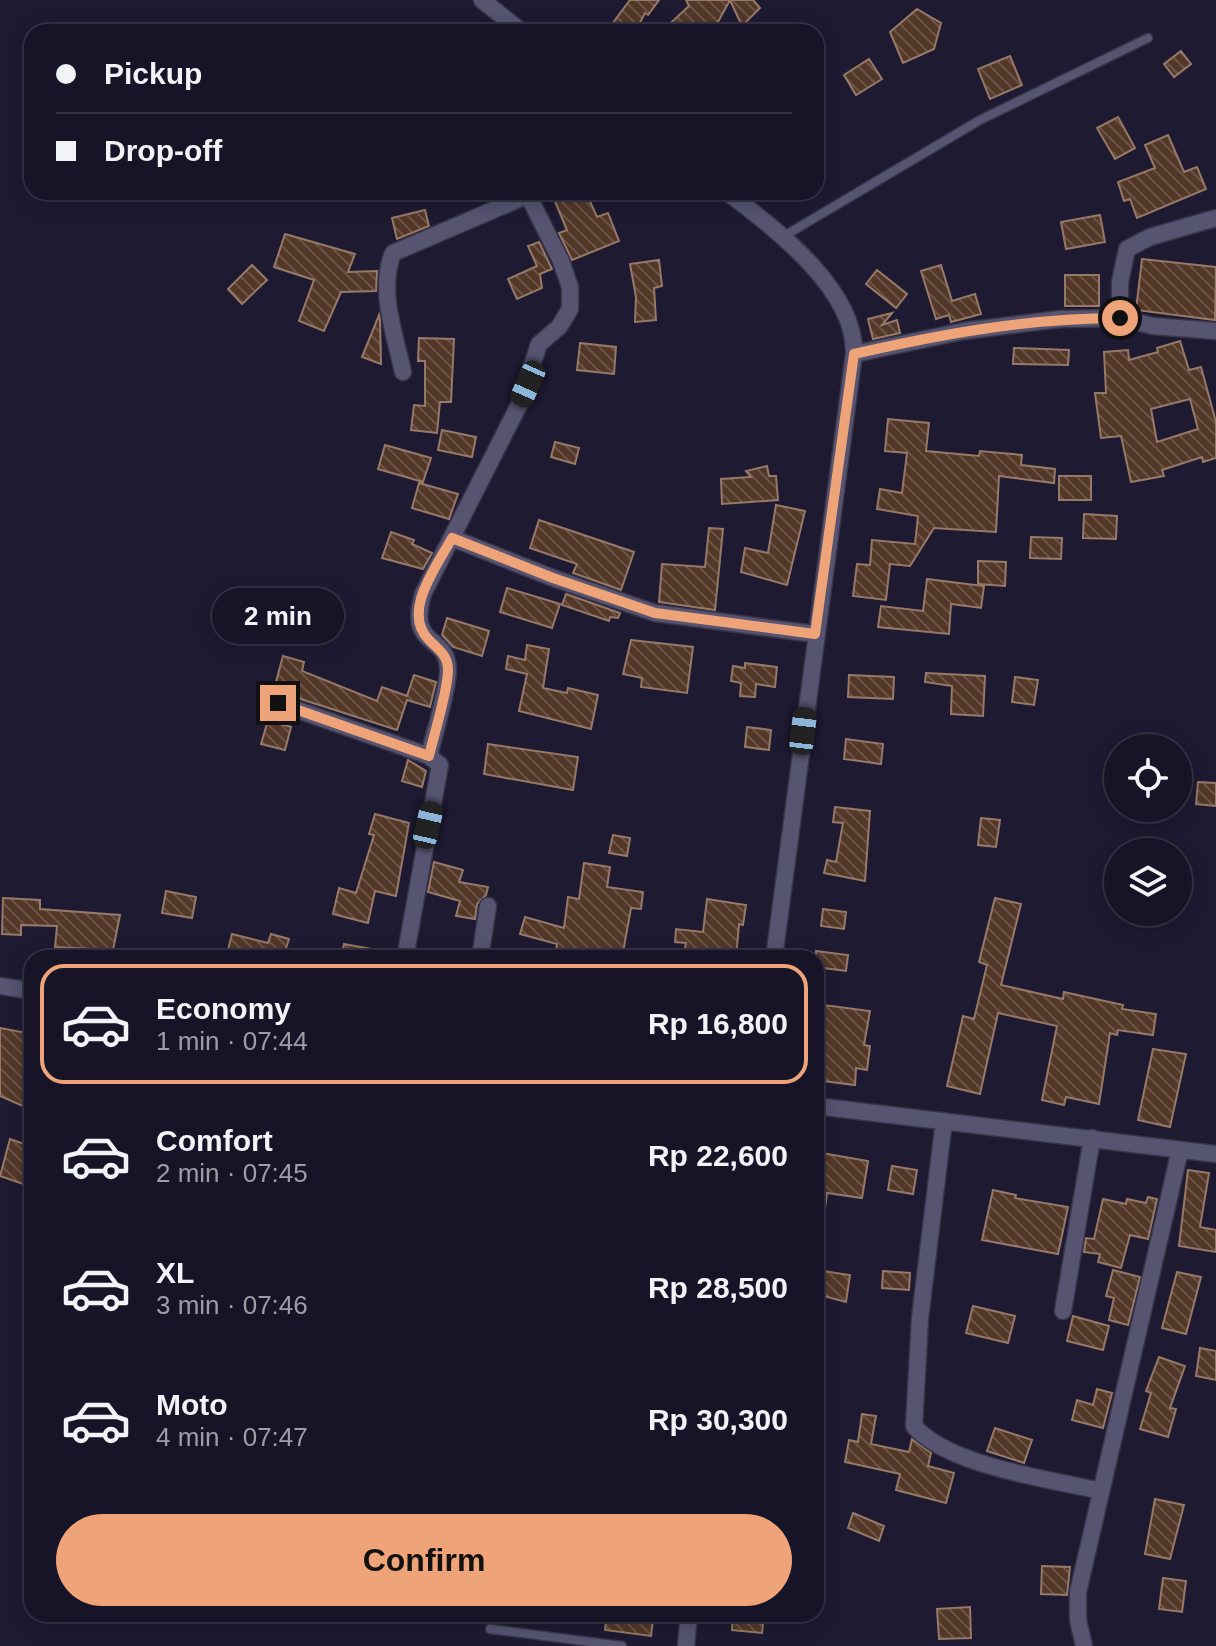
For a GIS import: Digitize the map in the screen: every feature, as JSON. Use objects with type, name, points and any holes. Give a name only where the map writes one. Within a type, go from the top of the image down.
[{"type":"street","points":[[482,0],[512,24]]},
{"type":"street","points":[[403,372],[388,288],[388,266],[393,253],[518,200]]},
{"type":"street","points":[[429,756],[448,671],[444,653],[420,630],[417,621],[423,594],[519,405],[539,344],[559,327],[570,309],[570,287],[535,200]]},
{"type":"street","points":[[737,200],[783,237],[841,302],[855,335],[775,950]]},
{"type":"street","points":[[1120,318],[1121,271],[1127,249],[1150,237],[1216,218]]},
{"type":"street","points":[[854,354],[964,331],[1060,319],[1120,318],[1153,326],[1216,331]]},
{"type":"street","points":[[452,538],[553,578],[655,613],[815,634]]},
{"type":"street","points":[[278,703],[429,756],[440,765],[406,950]]},
{"type":"street","points":[[481,950],[488,906]]},
{"type":"street","points":[[0,986],[24,990]]},
{"type":"street","points":[[824,1107],[1216,1154]]},
{"type":"street","points":[[944,1121],[920,1318],[914,1426],[934,1443],[961,1454],[1101,1491]]},
{"type":"street","points":[[1063,1311],[1092,1138]]},
{"type":"street","points":[[1084,1646],[1078,1620],[1078,1592],[1180,1150]]},
{"type":"street","points":[[686,1646],[688,1622]]},
{"type":"lane","points":[[783,237],[980,120],[1148,38]]},
{"type":"lane","points":[[490,1629],[622,1646]]},
{"type":"building","points":[[630,0],[659,0],[648,15],[645,13],[639,24],[612,24]]},
{"type":"building","points":[[686,0],[730,0],[714,24],[670,24],[689,6]]},
{"type":"building","points":[[730,0],[753,0],[760,8],[741,24]]},
{"type":"building","points":[[917,9],[941,23],[934,49],[903,63],[890,32]]},
{"type":"building","points":[[1181,51],[1191,64],[1174,77],[1164,64]]},
{"type":"building","points":[[1010,56],[1022,85],[990,99],[978,69]]},
{"type":"building","points":[[869,59],[882,79],[856,95],[844,75]]},
{"type":"building","points":[[1118,117],[1135,148],[1115,159],[1097,128]]},
{"type":"building","points":[[1168,135],[1184,172],[1197,167],[1206,189],[1137,218],[1130,199],[1124,201],[1118,182],[1155,168],[1145,145]]},
{"type":"building","points":[[554,200],[590,200],[597,217],[608,213],[619,241],[572,260],[559,233],[567,230]]},
{"type":"building","points":[[425,210],[429,226],[397,239],[392,218]]},
{"type":"building","points":[[1100,215],[1105,242],[1066,249],[1061,222]]},
{"type":"building","points":[[285,234],[355,254],[348,272],[377,271],[376,291],[341,292],[324,331],[299,321],[314,280],[274,267]]},
{"type":"building","points":[[539,242],[552,269],[540,274],[542,288],[517,299],[508,279],[537,266],[528,246]]},
{"type":"building","points":[[1142,259],[1216,267],[1215,320],[1136,310]]},
{"type":"building","points":[[659,260],[662,286],[654,288],[656,320],[635,322],[636,297],[630,264]]},
{"type":"building","points":[[252,265],[267,280],[242,304],[228,289]]},
{"type":"building","points":[[941,265],[952,301],[975,294],[981,314],[951,322],[949,315],[936,319],[921,271]]},
{"type":"building","points":[[877,270],[907,294],[896,308],[866,284]]},
{"type":"building","points":[[1065,275],[1099,275],[1099,306],[1065,306]]},
{"type":"building","points":[[892,313],[882,325],[897,320],[900,333],[873,339],[868,319]]},
{"type":"building","points":[[379,315],[380,320],[381,364],[362,357]]},
{"type":"building","points":[[419,338],[454,339],[451,402],[440,402],[437,433],[411,430],[414,405],[425,406],[425,361],[418,361]]},
{"type":"building","points":[[1180,341],[1189,370],[1201,367],[1216,422],[1216,458],[1203,462],[1202,457],[1162,470],[1164,476],[1131,482],[1121,436],[1101,438],[1095,393],[1106,393],[1104,352],[1128,350],[1129,360],[1158,352],[1157,348]],"holes":[[[1190,399],[1198,429],[1157,442],[1151,409]]]},
{"type":"building","points":[[580,343],[616,347],[614,374],[577,370]]},
{"type":"building","points":[[1014,348],[1069,350],[1068,365],[1013,364]]},
{"type":"building","points":[[888,419],[929,423],[926,451],[979,456],[980,451],[1022,455],[1021,465],[1055,469],[1054,483],[999,476],[996,532],[934,528],[910,566],[890,564],[886,600],[853,596],[857,564],[870,565],[872,540],[915,544],[918,516],[877,509],[880,489],[902,493],[907,453],[885,451]]},
{"type":"building","points":[[442,430],[476,437],[472,457],[438,450]]},
{"type":"building","points":[[555,442],[579,448],[575,464],[551,457]]},
{"type":"building","points":[[385,445],[431,458],[423,482],[378,469]]},
{"type":"building","points":[[767,466],[769,476],[776,476],[778,500],[722,504],[721,479],[751,477],[746,471]]},
{"type":"building","points":[[1059,476],[1091,476],[1091,500],[1059,500]]},
{"type":"building","points":[[419,483],[458,494],[449,519],[412,508]]},
{"type":"building","points":[[776,505],[805,511],[787,585],[741,572],[745,548],[768,553]]},
{"type":"building","points":[[1084,514],[1117,516],[1116,539],[1083,538]]},
{"type":"building","points":[[539,520],[634,552],[621,590],[573,573],[577,564],[530,548]]},
{"type":"building","points":[[709,528],[723,529],[715,610],[659,602],[662,564],[705,567]]},
{"type":"building","points":[[391,532],[414,540],[412,544],[432,553],[423,569],[382,558]]},
{"type":"building","points":[[1031,537],[1062,538],[1061,559],[1030,558]]},
{"type":"building","points":[[978,561],[1006,562],[1005,586],[978,584]]},
{"type":"building","points":[[927,579],[984,586],[981,608],[951,604],[949,634],[878,627],[881,606],[923,611]]},
{"type":"building","points":[[507,588],[560,604],[552,628],[500,612]]},
{"type":"building","points":[[566,594],[620,613],[618,618],[610,617],[609,621],[562,605]]},
{"type":"building","points":[[447,618],[489,631],[482,656],[453,647],[442,635]]},
{"type":"building","points":[[631,640],[693,647],[687,693],[641,687],[642,678],[623,674]]},
{"type":"building","points":[[527,645],[549,649],[543,688],[567,693],[568,688],[598,695],[591,729],[519,711],[527,674],[506,669],[508,656],[525,660]]},
{"type":"building","points":[[283,656],[304,662],[302,671],[377,701],[382,687],[407,696],[414,675],[436,682],[430,707],[407,700],[397,730],[282,693],[273,693]]},
{"type":"building","points":[[745,663],[777,667],[775,687],[756,684],[755,697],[740,696],[741,683],[731,681],[733,666],[745,668]]},
{"type":"building","points":[[926,673],[985,676],[983,716],[951,714],[952,686],[925,682]]},
{"type":"building","points":[[849,675],[894,677],[893,699],[848,697]]},
{"type":"building","points":[[1015,677],[1038,680],[1034,705],[1012,702]]},
{"type":"building","points":[[268,720],[291,727],[285,750],[261,744]]},
{"type":"building","points":[[747,727],[771,730],[769,750],[745,747]]},
{"type":"building","points":[[846,739],[883,744],[881,764],[844,759]]},
{"type":"building","points":[[488,744],[578,757],[573,790],[484,774]]},
{"type":"building","points":[[408,760],[426,771],[422,787],[402,781]]},
{"type":"building","points":[[1198,782],[1216,783],[1216,806],[1196,804]]},
{"type":"building","points":[[835,807],[870,811],[865,881],[824,873],[827,860],[836,862],[843,823],[833,822]]},
{"type":"building","points":[[375,814],[409,823],[396,896],[375,891],[368,923],[333,914],[339,888],[356,893],[374,835],[369,834]]},
{"type":"building","points":[[981,818],[1000,820],[996,847],[978,845]]},
{"type":"building","points":[[613,835],[630,838],[627,856],[609,853]]},
{"type":"building","points":[[434,862],[463,870],[459,882],[488,887],[486,895],[477,904],[475,919],[456,916],[460,901],[428,892]]},
{"type":"building","points":[[584,863],[610,867],[607,887],[643,892],[641,909],[631,908],[623,950],[556,950],[557,944],[520,934],[525,917],[564,928],[568,897],[579,899]]},
{"type":"building","points":[[166,891],[196,897],[192,918],[162,913]]},
{"type":"building","points":[[3,898],[40,900],[40,909],[120,915],[113,950],[55,947],[57,926],[21,925],[21,935],[2,934]]},
{"type":"building","points":[[995,898],[1021,904],[1001,985],[1063,999],[1064,992],[1123,1005],[1122,1009],[1156,1014],[1153,1035],[1118,1030],[1117,1035],[1110,1033],[1099,1104],[1066,1097],[1064,1105],[1042,1100],[1057,1026],[998,1013],[980,1094],[947,1086],[963,1016],[974,1019],[987,965],[979,962]]},
{"type":"building","points":[[707,899],[746,905],[743,925],[739,924],[737,950],[685,950],[686,943],[675,942],[676,929],[703,932]]},
{"type":"building","points":[[823,909],[846,912],[844,929],[821,926]]},
{"type":"building","points":[[232,934],[268,943],[271,934],[289,939],[286,950],[228,950]]},
{"type":"building","points":[[344,944],[377,950],[343,950]]},
{"type":"building","points":[[824,952],[848,955],[846,971],[824,968]]},
{"type":"building","points":[[824,1005],[870,1011],[864,1045],[870,1046],[867,1070],[856,1068],[855,1085],[824,1081]]},
{"type":"building","points":[[0,1028],[24,1032],[23,1106],[0,1096]]},
{"type":"building","points":[[1153,1049],[1186,1054],[1170,1127],[1138,1120]]},
{"type":"building","points":[[10,1139],[24,1144],[24,1184],[0,1176]]},
{"type":"building","points":[[824,1153],[868,1161],[862,1198],[827,1193],[824,1217]]},
{"type":"building","points":[[892,1166],[917,1170],[913,1194],[888,1190]]},
{"type":"building","points":[[1188,1170],[1209,1173],[1200,1227],[1216,1230],[1216,1252],[1179,1246]]},
{"type":"building","points":[[993,1190],[1016,1195],[1015,1198],[1068,1207],[1058,1254],[982,1240]]},
{"type":"building","points":[[1148,1197],[1157,1199],[1148,1239],[1130,1235],[1121,1268],[1098,1262],[1100,1254],[1084,1252],[1086,1238],[1094,1239],[1103,1199],[1126,1204],[1127,1199],[1146,1203]]},
{"type":"building","points":[[1113,1270],[1140,1277],[1128,1325],[1109,1320],[1114,1298],[1106,1296]]},
{"type":"building","points":[[824,1271],[850,1275],[846,1302],[824,1296]]},
{"type":"building","points":[[883,1271],[910,1273],[909,1290],[882,1288]]},
{"type":"building","points":[[1177,1272],[1201,1277],[1186,1334],[1162,1328]]},
{"type":"building","points":[[973,1306],[1015,1316],[1008,1343],[966,1333]]},
{"type":"building","points":[[1073,1316],[1109,1326],[1103,1350],[1067,1341]]},
{"type":"building","points":[[1200,1348],[1216,1351],[1216,1380],[1196,1376]]},
{"type":"building","points":[[1159,1357],[1185,1366],[1170,1408],[1176,1409],[1168,1437],[1140,1429],[1151,1393],[1146,1391]]},
{"type":"building","points":[[1097,1389],[1112,1393],[1103,1428],[1072,1420],[1077,1400],[1093,1405]]},
{"type":"building","points":[[862,1414],[876,1416],[871,1444],[909,1452],[912,1439],[931,1453],[928,1466],[954,1473],[946,1503],[896,1490],[900,1474],[845,1462],[849,1440],[858,1442]]},
{"type":"building","points":[[995,1428],[1032,1440],[1024,1463],[987,1451]]},
{"type":"building","points":[[1155,1499],[1184,1505],[1170,1559],[1145,1554]]},
{"type":"building","points":[[853,1513],[884,1526],[879,1541],[848,1528]]},
{"type":"building","points":[[1042,1566],[1070,1567],[1067,1595],[1041,1594]]},
{"type":"building","points":[[1163,1578],[1186,1581],[1182,1612],[1159,1609]]},
{"type":"building","points":[[970,1607],[971,1638],[939,1639],[937,1609]]},
{"type":"building","points":[[606,1622],[653,1622],[651,1636],[605,1630]]},
{"type":"building","points":[[732,1622],[763,1622],[762,1633],[732,1630]]},
{"type":"route","points":[[278,703],[429,756],[448,671],[444,653],[420,630],[417,621],[423,594],[452,538],[553,578],[655,613],[815,634],[847,383],[854,354],[964,331],[1060,319],[1120,318]]}]
